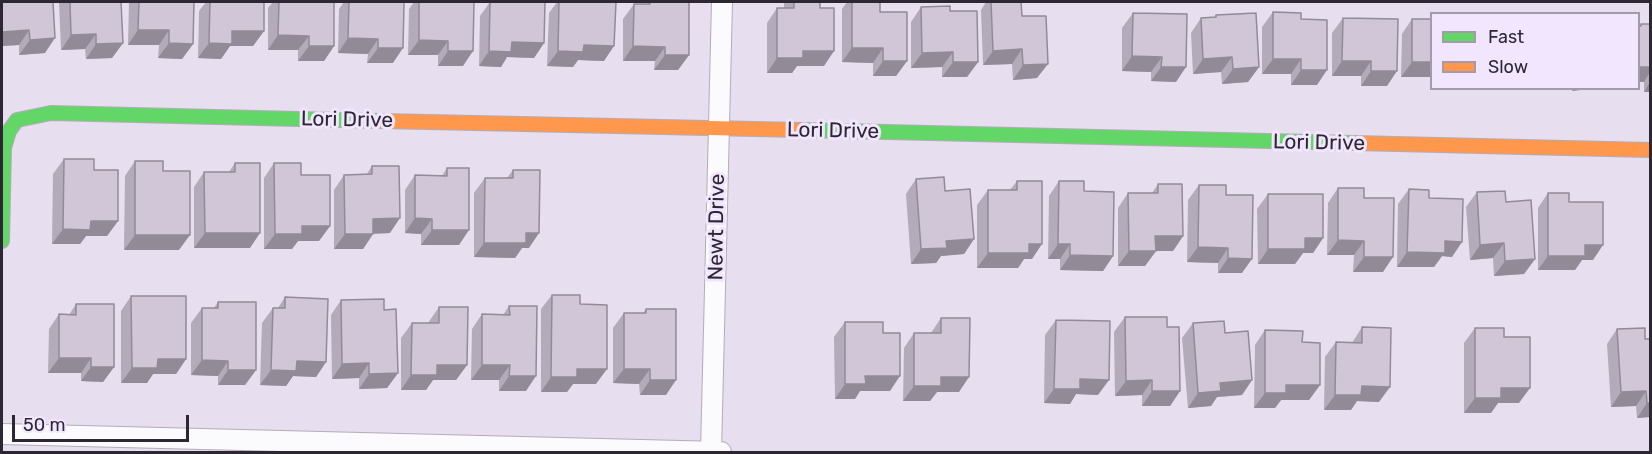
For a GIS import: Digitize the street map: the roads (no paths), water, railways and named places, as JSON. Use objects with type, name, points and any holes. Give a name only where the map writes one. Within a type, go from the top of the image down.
[{"type":"street","name":"Newt Drive","points":[[711,452],[722,2]]},
{"type":"street","name":"Lori Drive","points":[[2,242],[4,148],[9,131],[17,120],[51,113],[1650,150]]},
{"type":"street","points":[[2,434],[720,453]]}]
